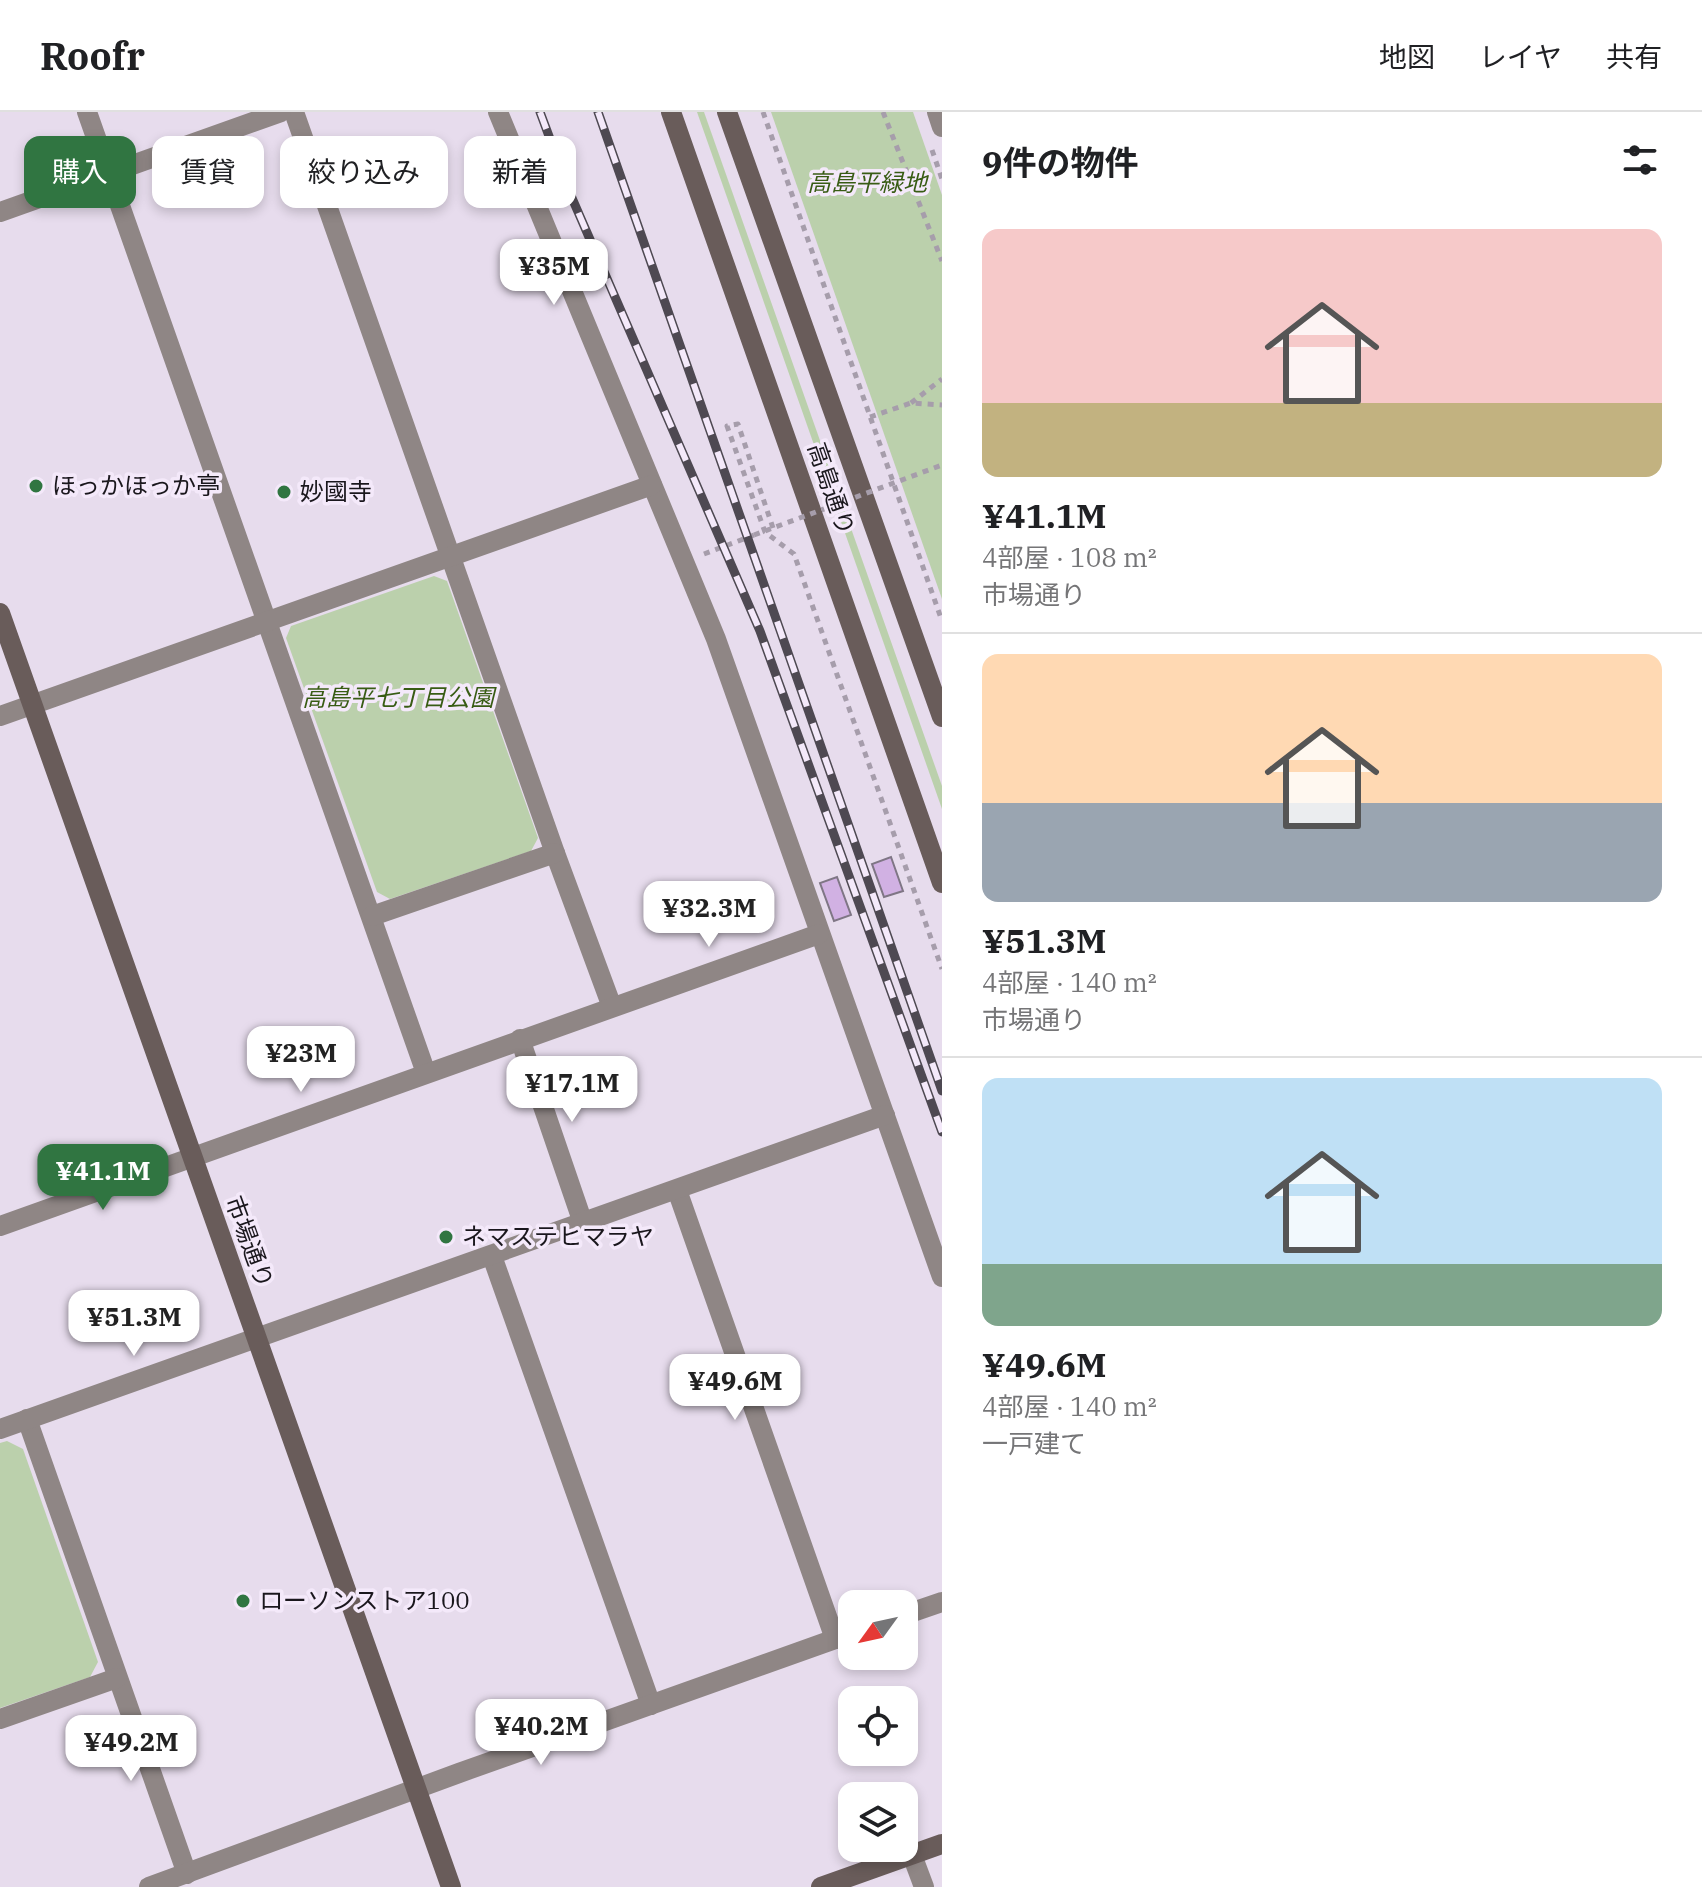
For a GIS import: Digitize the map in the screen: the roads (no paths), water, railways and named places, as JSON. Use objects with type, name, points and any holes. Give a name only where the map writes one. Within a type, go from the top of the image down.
[{"type":"street","points":[[87,112],[95,136]]},
{"type":"street","points":[[136,163],[281,112]]},
{"type":"street","points":[[294,112],[612,1007]]},
{"type":"street","points":[[498,112],[716,639],[942,1277]]},
{"type":"street","name":"高島通り","points":[[671,112],[942,883]]},
{"type":"street","name":"高島通り","points":[[727,112],[942,717]]},
{"type":"street","points":[[937,112],[942,127]]},
{"type":"street","points":[[0,212],[24,203]]},
{"type":"street","points":[[120,208],[426,1073]]},
{"type":"street","points":[[0,716],[652,485]]},
{"type":"street","name":"市場通り","points":[[0,613],[451,1887]]},
{"type":"street","points":[[372,916],[555,853]]},
{"type":"street","points":[[0,1226],[819,934]]},
{"type":"street","points":[[520,1039],[583,1223]]},
{"type":"street","points":[[0,1429],[885,1115]]},
{"type":"street","points":[[677,1190],[838,1620]]},
{"type":"street","points":[[492,1256],[651,1705]]},
{"type":"street","points":[[27,1419],[187,1874]]},
{"type":"street","points":[[918,1610],[942,1602]]},
{"type":"street","points":[[149,1887],[838,1638]]},
{"type":"street","points":[[0,1719],[117,1678]]},
{"type":"street","points":[[918,1853],[942,1844]]},
{"type":"street","points":[[821,1887],[892,1862]]},
{"type":"street","points":[[915,1862],[924,1887]]},
{"type":"railway","points":[[540,112],[572,198],[760,631],[942,1132]]},
{"type":"railway","points":[[598,112],[942,1091]]},
{"type":"place","name":"ほっかほっか亭","points":[[36,486]]},
{"type":"place","name":"妙國寺","points":[[284,492]]},
{"type":"place","name":"ネマステヒマラヤ","points":[[446,1237]]},
{"type":"place","name":"ローソンストア100","points":[[243,1601]]},
{"type":"park label","name":"高島平緑地","points":[[867,183]]},
{"type":"park label","name":"高島平七丁目公園","points":[[398,698]]}]
